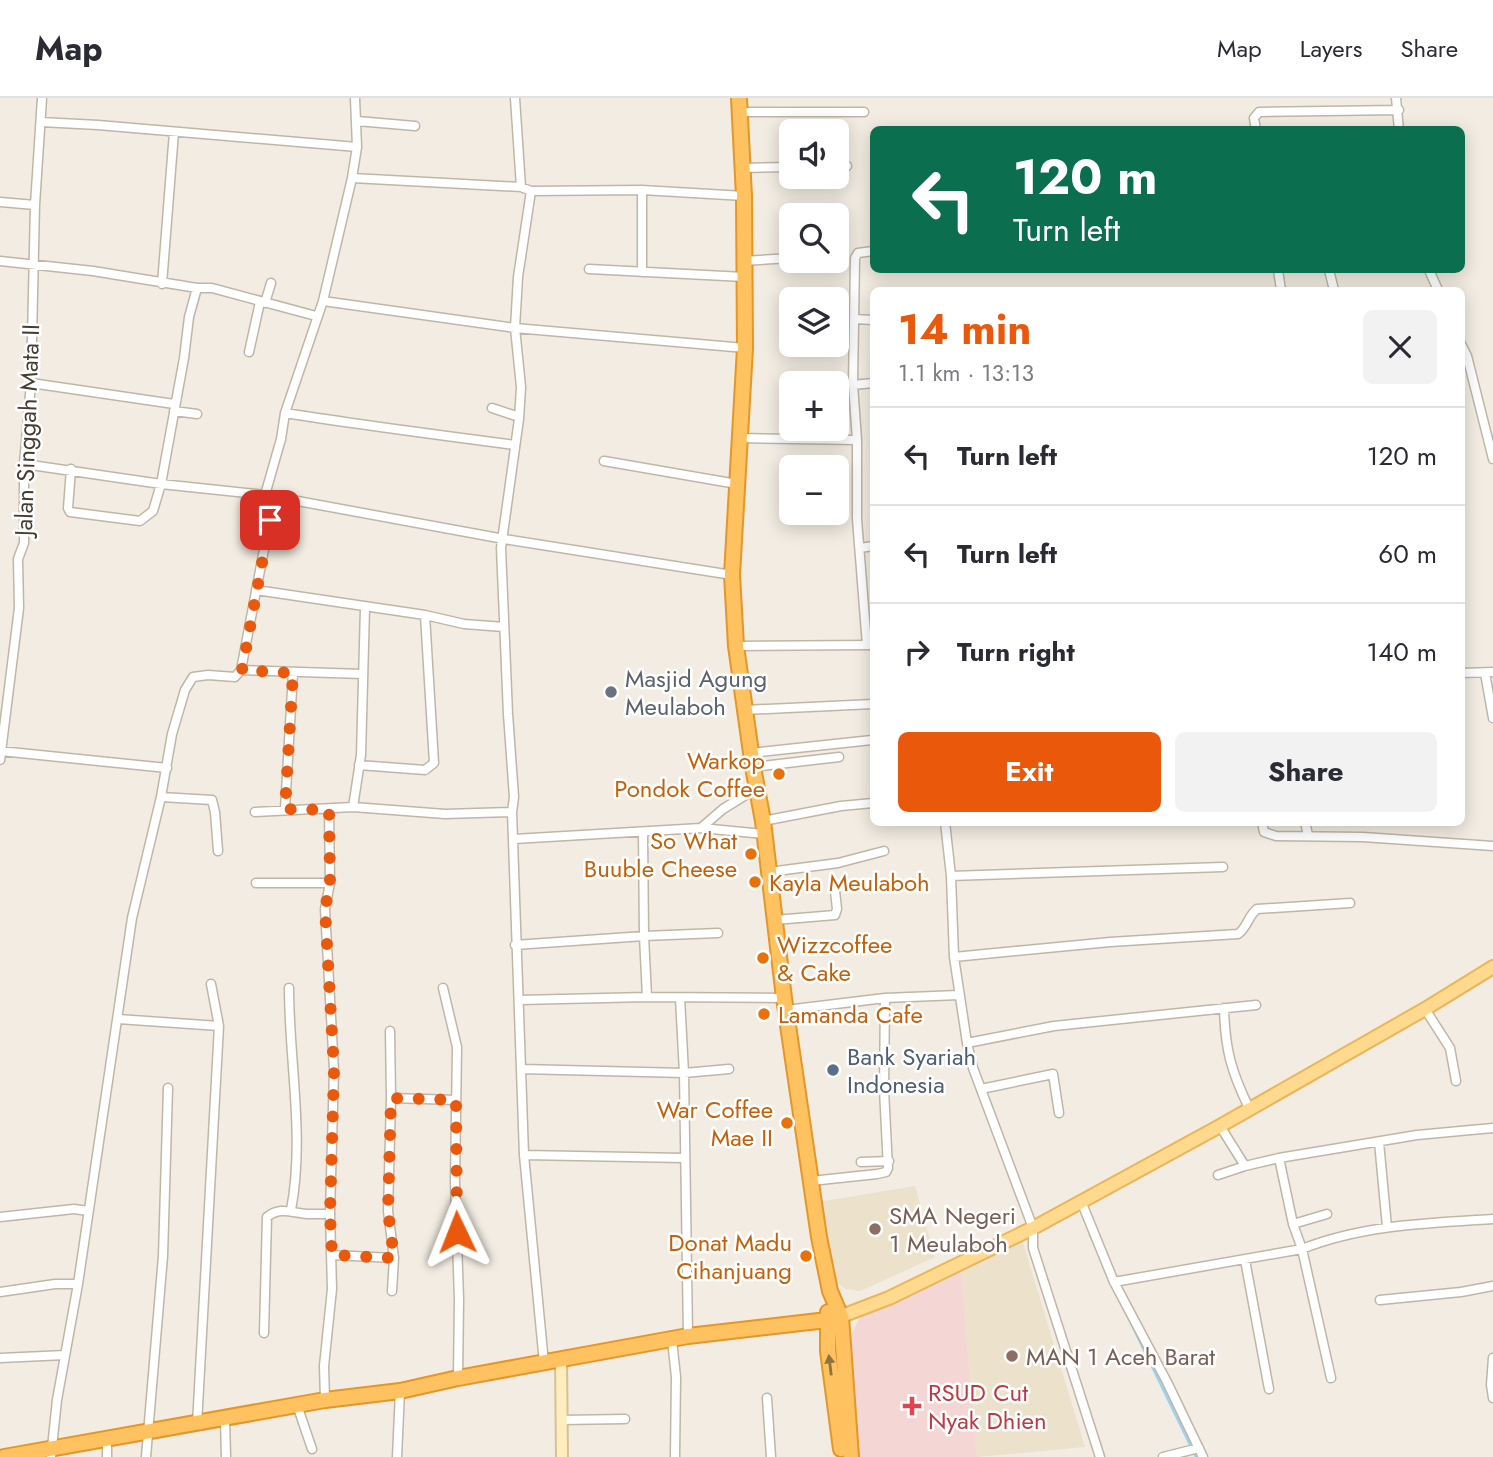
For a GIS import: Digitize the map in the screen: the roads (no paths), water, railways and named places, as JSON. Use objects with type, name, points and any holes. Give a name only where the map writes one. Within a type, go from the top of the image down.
[{"type":"highway","points":[[740,105],[744,196],[745,348],[732,575],[736,646],[764,827],[785,1004],[834,1319],[851,1457]]},
{"type":"highway","points":[[4,1457],[45,1452],[325,1399],[400,1391],[688,1336],[834,1319]]},
{"type":"highway","points":[[834,1319],[828,1351],[842,1457]]},
{"type":"main road","points":[[834,1319],[888,1298],[1033,1228],[1220,1126],[1493,967]]},
{"type":"street","name":"Jalan Singgah Mata II","points":[[0,754],[19,608],[19,559],[24,543],[24,464],[31,383],[35,205],[42,98]]},
{"type":"street","points":[[45,1452],[81,1210],[118,1019],[132,918],[161,797],[162,767],[189,681],[199,675],[235,677],[242,670],[285,413],[323,301],[352,178],[357,147],[355,98]]},
{"type":"street","points":[[515,98],[521,187]]},
{"type":"street","points":[[1396,98],[1399,126]]},
{"type":"street","points":[[740,105],[864,112]]},
{"type":"street","points":[[1255,126],[1254,118],[1259,112],[1399,110]]},
{"type":"street","points":[[357,121],[415,126]]},
{"type":"street","points":[[41,122],[357,147]]},
{"type":"street","points":[[162,284],[174,132]]},
{"type":"street","points":[[742,168],[779,167]]},
{"type":"street","points":[[352,178],[521,187],[531,191],[642,190],[744,196]]},
{"type":"street","points":[[642,190],[642,272]]},
{"type":"street","points":[[531,191],[518,277],[515,328],[521,387],[519,417],[501,548],[514,797],[512,812],[515,945],[524,1155],[544,1363]]},
{"type":"street","points":[[0,202],[35,205]]},
{"type":"street","points":[[736,646],[870,645],[857,519],[857,440],[853,385],[855,258],[858,253],[870,251]]},
{"type":"street","points":[[743,261],[779,259]]},
{"type":"street","points":[[0,261],[93,271],[162,284],[212,288],[316,316]]},
{"type":"street","points":[[589,269],[744,276]]},
{"type":"street","points":[[248,352],[271,283]]},
{"type":"street","points":[[71,469],[70,512],[140,521],[153,511],[161,484],[189,317],[197,288]]},
{"type":"street","points":[[323,301],[515,328],[745,348]]},
{"type":"street","points":[[854,319],[870,320]]},
{"type":"street","points":[[1465,359],[1489,422],[1493,459]]},
{"type":"street","points":[[31,383],[197,414]]},
{"type":"street","points":[[853,385],[870,383]]},
{"type":"street","points":[[492,408],[519,417]]},
{"type":"street","points":[[285,413],[377,428],[419,431],[515,445]]},
{"type":"street","points":[[739,438],[857,440]]},
{"type":"street","points":[[604,461],[737,484]]},
{"type":"street","points":[[24,464],[269,496],[504,539],[732,575]]},
{"type":"street","points":[[860,548],[870,546]]},
{"type":"street","points":[[862,585],[870,585]]},
{"type":"street","points":[[256,590],[425,615],[464,624],[504,627]]},
{"type":"street","points":[[353,807],[359,765],[365,608]]},
{"type":"street","points":[[359,765],[425,770],[434,763],[425,615]]},
{"type":"street","points":[[242,670],[363,674]]},
{"type":"street","points":[[1465,673],[1489,672],[1493,718]]},
{"type":"street","points":[[285,809],[293,673]]},
{"type":"street","points":[[745,709],[870,704]]},
{"type":"street","points":[[752,760],[870,740]]},
{"type":"street","points":[[0,754],[162,767]]},
{"type":"street","points":[[752,760],[839,757]]},
{"type":"street","points":[[701,828],[757,788]]},
{"type":"street","points":[[161,797],[212,800],[218,851]]},
{"type":"street","points":[[514,839],[764,827],[870,804]]},
{"type":"street","points":[[255,811],[353,807],[445,814],[512,812]]},
{"type":"street","points":[[325,1399],[323,1375],[332,1289],[330,1214],[334,1070],[325,909],[330,883],[329,810]]},
{"type":"street","points":[[945,826],[951,876],[954,957],[967,1043],[981,1089],[1033,1228],[1033,1248],[1100,1457]]},
{"type":"street","points":[[1263,826],[1268,835],[1493,846]]},
{"type":"street","points":[[1306,826],[1308,835]]},
{"type":"street","points":[[642,832],[643,936],[647,997]]},
{"type":"street","points":[[769,872],[838,863],[884,851]]},
{"type":"street","points":[[951,876],[1223,867]]},
{"type":"street","points":[[256,883],[330,883]]},
{"type":"street","points":[[775,920],[835,915],[835,891]]},
{"type":"street","points":[[954,957],[1110,942],[1238,934],[1244,930],[1256,909],[1350,903]]},
{"type":"street","points":[[515,945],[718,933]]},
{"type":"street","points":[[197,1424],[219,1026],[211,984]]},
{"type":"street","points":[[289,988],[289,1036],[296,1097],[296,1186],[291,1210]]},
{"type":"street","points":[[443,988],[457,1047],[458,1378]]},
{"type":"street","points":[[519,1000],[647,997],[785,1004],[959,995]]},
{"type":"street","points":[[680,998],[684,1073],[688,1336]]},
{"type":"street","points":[[811,1181],[886,1172],[889,1161],[884,1090],[885,998]]},
{"type":"street","points":[[967,1043],[1054,1026],[1256,1005]]},
{"type":"street","points":[[1224,1008],[1227,1055],[1232,1073],[1249,1108]]},
{"type":"street","points":[[1425,1009],[1450,1048],[1456,1081]]},
{"type":"street","points":[[118,1019],[219,1026]]},
{"type":"street","points":[[390,1031],[388,1211],[394,1258],[392,1291]]},
{"type":"street","points":[[521,1069],[684,1073],[729,1069]]},
{"type":"street","points":[[981,1089],[1053,1074],[1059,1113]]},
{"type":"street","points":[[146,1457],[163,1256],[168,1088]]},
{"type":"street","points":[[391,1098],[456,1100]]},
{"type":"street","points":[[1220,1126],[1245,1166]]},
{"type":"street","points":[[1218,1175],[1279,1158],[1417,1135],[1493,1128]]},
{"type":"street","points":[[1378,1142],[1387,1227]]},
{"type":"street","points":[[524,1155],[684,1158]]},
{"type":"street","points":[[1279,1158],[1331,1378]]},
{"type":"street","points":[[861,1161],[889,1161]]},
{"type":"street","points":[[1081,1201],[1114,1282],[1201,1453]]},
{"type":"street","points":[[0,1217],[81,1210]]},
{"type":"street","points":[[264,1333],[267,1217],[272,1213],[291,1210],[304,1214],[330,1214]]},
{"type":"street","points":[[1293,1224],[1327,1214]]},
{"type":"street","points":[[1114,1282],[1302,1250],[1325,1240],[1387,1227],[1493,1219]]},
{"type":"street","points":[[332,1255],[394,1258]]},
{"type":"street","points":[[1245,1260],[1269,1389]]},
{"type":"street","points":[[0,1292],[70,1284]]},
{"type":"street","points":[[1380,1300],[1493,1286]]},
{"type":"street","points":[[672,1340],[676,1377],[675,1457]]},
{"type":"street","points":[[0,1358],[59,1355]]},
{"type":"street","points":[[1493,1358],[1493,1398]]},
{"type":"street","points":[[561,1359],[562,1457]]},
{"type":"street","points":[[397,1457],[400,1391]]},
{"type":"street","points":[[767,1398],[771,1457]]},
{"type":"street","points":[[298,1405],[312,1449]]},
{"type":"street","points":[[225,1418],[226,1457]]},
{"type":"street","points":[[561,1420],[625,1419]]},
{"type":"street","points":[[107,1439],[107,1457]]},
{"type":"street","points":[[1163,1457],[1185,1450],[1201,1453]]},
{"type":"waterway","points":[[1090,1235],[1095,1245]]},
{"type":"waterway","points":[[1127,1315],[1196,1457]]},
{"type":"place","name":"Masjid Agung Meulaboh","points":[[611,692]]},
{"type":"place","name":"Warkop Pondok Coffee","points":[[779,774]]},
{"type":"place","name":"So What Buuble Cheese","points":[[751,854]]},
{"type":"place","name":"Kayla Meulaboh","points":[[755,882]]},
{"type":"place","name":"Wizzcoffee & Cake","points":[[763,958]]},
{"type":"place","name":"Lamanda Cafe","points":[[764,1014]]},
{"type":"place","name":"Bank Syariah Indonesia","points":[[833,1070]]},
{"type":"place","name":"War Coffee Mae II","points":[[787,1123]]},
{"type":"place","name":"SMA Negeri 1 Meulaboh","points":[[875,1229]]},
{"type":"place","name":"Donat Madu Cihanjuang","points":[[806,1256]]},
{"type":"place","name":"MAN 1 Aceh Barat","points":[[1012,1356]]},
{"type":"place","name":"RSUD Cut Nyak Dhien","points":[[912,1406]]}]
